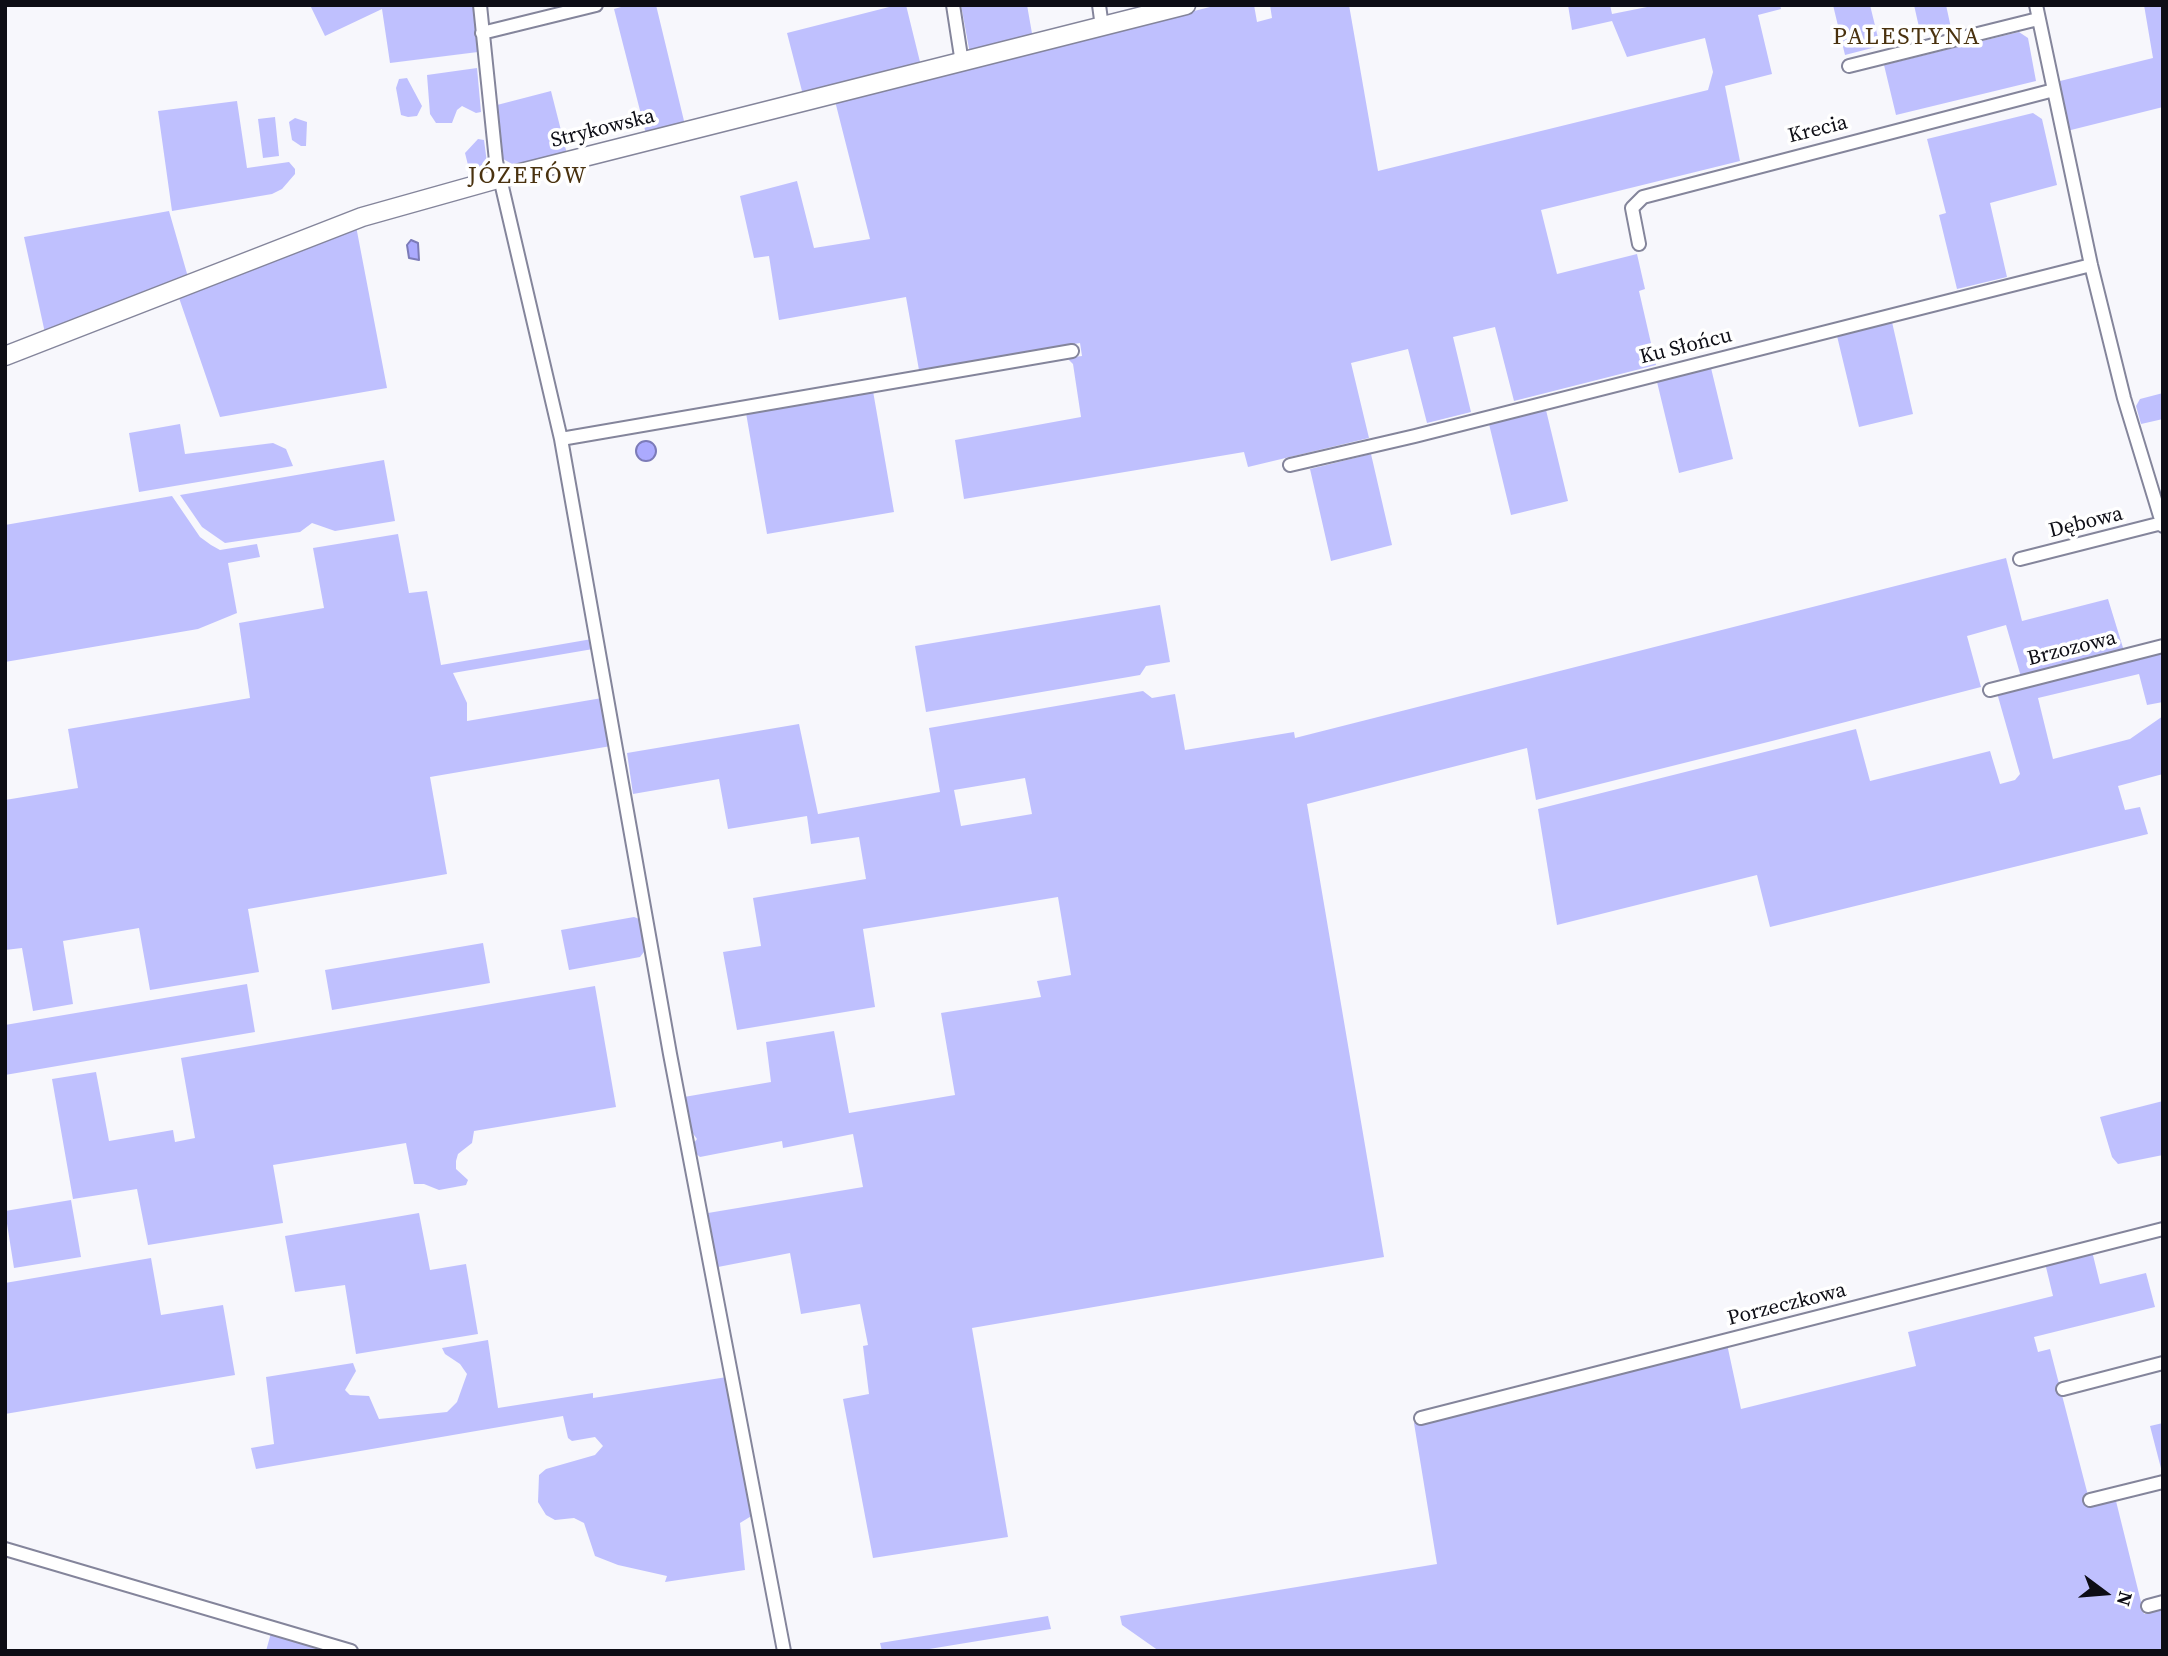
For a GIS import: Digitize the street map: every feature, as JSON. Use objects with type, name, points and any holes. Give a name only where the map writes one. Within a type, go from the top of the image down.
[{"type":"street","points":[[480,5],[501,178],[561,439],[670,1054],[784,1651]]},
{"type":"street","points":[[482,33],[596,5]]},
{"type":"street","points":[[953,5],[962,63]]},
{"type":"street","points":[[1099,5],[1102,27]]},
{"type":"street","name":"Strykowska","points":[[5,356],[362,217],[501,178],[1186,5]]},
{"type":"street","points":[[1849,66],[2037,12],[2091,265],[2124,398],[2162,525]]},
{"type":"street","name":"Krecia","points":[[1639,244],[1632,208],[1643,197],[2054,90]]},
{"type":"street","name":"Ku Słońcu","points":[[1290,465],[1415,436],[2091,265]]},
{"type":"street","points":[[561,439],[1072,351]]},
{"type":"street","name":"Dębowa","points":[[2020,559],[2162,525]]},
{"type":"street","name":"Brzozowa","points":[[1990,690],[2163,646]]},
{"type":"street","name":"Porzeczkowa","points":[[1421,1418],[2163,1229]]},
{"type":"street","points":[[2063,1389],[2163,1363]]},
{"type":"street","points":[[2090,1500],[2163,1482]]},
{"type":"street","points":[[5,1549],[351,1651]]},
{"type":"street","points":[[2148,1606],[2163,1602]]},
{"type":"shaded area","points":[[310,5],[473,5],[478,52],[390,63],[382,9],[325,36]]},
{"type":"shaded area","points":[[628,5],[656,5],[685,125],[646,134],[614,9]]},
{"type":"shaded area","points":[[906,5],[921,66],[803,95],[787,33]]},
{"type":"shaded area","points":[[961,5],[1027,5],[1033,39],[970,54]]},
{"type":"shaded area","points":[[1218,5],[1254,5],[1257,22],[1272,18],[1270,5],[1349,5],[1378,171],[1708,90],[1713,72],[1705,38],[1627,57],[1612,21],[1572,30],[1568,5],[1610,5],[1612,14],[1657,5],[1780,5],[1781,9],[1758,15],[1772,74],[1725,86],[1740,161],[1541,210],[1557,274],[1637,254],[1645,289],[1639,291],[1656,365],[1514,401],[1495,327],[1453,337],[1471,412],[1427,423],[1408,349],[1351,363],[1369,438],[1248,467],[1244,452],[964,499],[955,440],[1081,417],[1073,364],[1067,358],[1082,356],[1080,343],[919,370],[906,297],[779,320],[769,256],[754,258],[740,196],[797,181],[814,248],[870,239],[835,101]]},
{"type":"shaded area","points":[[1833,5],[1870,5],[1880,46],[1845,55]]},
{"type":"shaded area","points":[[1914,5],[1946,5],[1951,28],[1921,36]]},
{"type":"shaded area","points":[[2144,5],[2163,5],[2163,107],[2067,131],[2056,82],[2153,58]]},
{"type":"shaded area","points":[[2019,32],[2028,38],[2036,81],[1896,115],[1884,65]]},
{"type":"shaded area","points":[[477,68],[481,112],[476,113],[462,106],[457,110],[452,123],[436,123],[430,114],[427,75]]},
{"type":"shaded area","points":[[407,78],[422,106],[417,116],[401,115],[396,88],[399,79]]},
{"type":"shaded area","points":[[551,91],[567,154],[516,166],[503,159],[497,105]]},
{"type":"shaded area","points":[[237,101],[247,168],[289,162],[295,169],[295,174],[282,189],[272,194],[172,211],[158,111]]},
{"type":"shaded area","points":[[2033,113],[2042,119],[2057,185],[1990,203],[2007,277],[1957,289],[1939,215],[1946,213],[1927,139]]},
{"type":"shaded area","points":[[275,117],[279,156],[263,158],[258,119]]},
{"type":"shaded area","points":[[295,118],[307,122],[306,146],[292,140],[289,122]]},
{"type":"shaded area","points":[[478,139],[484,140],[487,163],[483,169],[470,173],[465,153]]},
{"type":"shaded area","points":[[169,211],[188,277],[45,333],[24,237]]},
{"type":"shaded area","points":[[356,226],[387,388],[220,417],[178,295]]},
{"type":"shaded area","points":[[411,240],[418,243],[419,260],[409,258],[407,245]]},
{"type":"shaded area","points":[[1892,322],[1913,414],[1859,427],[1837,336]]},
{"type":"shaded area","points":[[1711,368],[1733,459],[1679,473],[1657,382]]},
{"type":"shaded area","points":[[873,391],[894,512],[767,534],[746,413]]},
{"type":"shaded area","points":[[2163,393],[2163,419],[2141,424],[2136,406],[2140,399]]},
{"type":"shaded area","points":[[1546,410],[1568,501],[1511,515],[1489,424]]},
{"type":"shaded area","points":[[180,424],[185,454],[273,443],[286,449],[293,466],[139,492],[129,433]]},
{"type":"shaded area","points":[[646,441],[653,444],[656,451],[653,458],[646,461],[639,458],[636,451],[639,444]]},
{"type":"shaded area","points":[[1371,454],[1392,545],[1331,561],[1310,469]]},
{"type":"shaded area","points":[[384,460],[395,521],[335,531],[312,523],[300,532],[225,543],[202,527],[180,495]]},
{"type":"shaded area","points":[[172,496],[200,537],[211,545],[220,550],[257,544],[260,557],[228,563],[237,613],[198,629],[5,662],[5,525]]},
{"type":"shaded area","points":[[398,534],[409,593],[427,591],[441,665],[592,639],[593,649],[453,673],[467,703],[467,721],[602,698],[611,746],[430,777],[447,874],[248,909],[259,972],[150,990],[139,928],[63,941],[73,1004],[33,1011],[22,948],[5,950],[5,800],[78,788],[68,729],[250,698],[239,623],[324,608],[313,548]]},
{"type":"shaded area","points":[[2006,558],[2022,621],[2108,599],[2124,651],[2021,677],[2006,625],[1967,636],[1981,687],[1772,741],[1536,800],[1527,748],[1307,804],[1384,1257],[972,1328],[1008,1537],[873,1558],[843,1399],[869,1394],[863,1346],[868,1345],[860,1304],[801,1314],[790,1253],[718,1267],[708,1213],[863,1187],[853,1134],[783,1148],[782,1141],[700,1157],[695,1153],[693,1144],[697,1139],[691,1131],[684,1097],[771,1082],[766,1042],[834,1031],[849,1113],[955,1095],[941,1013],[1041,997],[1037,981],[1071,975],[1058,897],[863,929],[875,1007],[737,1030],[723,952],[761,946],[753,898],[866,879],[859,837],[811,844],[807,816],[728,829],[719,779],[633,794],[627,753],[799,724],[818,814],[940,792],[929,728],[1143,691],[1152,698],[1175,694],[1185,750],[1294,732],[1295,738]],"holes":[[[1025,778],[1032,814],[961,826],[954,790]]]},
{"type":"shaded area","points":[[1160,605],[1170,662],[1146,666],[1140,675],[926,712],[915,646]]},
{"type":"shaded area","points":[[2163,650],[2163,702],[2147,705],[2139,674],[2038,698],[2053,759],[2130,739],[2163,716],[2163,774],[2118,786],[2125,810],[2140,807],[2148,834],[1770,927],[1757,875],[1557,925],[1538,809],[1856,729],[1870,781],[1990,751],[2000,784],[2015,780],[2020,774],[1997,693]]},
{"type":"shaded area","points":[[634,917],[642,920],[647,948],[640,957],[569,970],[561,930]]},
{"type":"shaded area","points":[[483,943],[490,983],[332,1010],[325,970]]},
{"type":"shaded area","points":[[247,984],[255,1032],[5,1075],[5,1025]]},
{"type":"shaded area","points":[[595,986],[616,1107],[474,1131],[472,1143],[458,1154],[456,1161],[456,1169],[468,1180],[466,1185],[439,1190],[424,1184],[414,1184],[406,1143],[273,1165],[283,1223],[148,1245],[137,1189],[73,1199],[52,1079],[96,1072],[109,1141],[173,1130],[175,1142],[195,1138],[181,1058]]},
{"type":"shaded area","points":[[2163,1101],[2163,1155],[2118,1164],[2112,1157],[2100,1117]]},
{"type":"shaded area","points":[[71,1200],[81,1257],[14,1268],[5,1211]]},
{"type":"shaded area","points":[[419,1213],[430,1270],[466,1264],[478,1334],[356,1354],[345,1285],[295,1292],[285,1236]]},
{"type":"shaded area","points":[[2092,1251],[2100,1284],[2146,1273],[2155,1307],[2034,1337],[2038,1352],[2050,1349],[2091,1507],[2116,1501],[2144,1614],[2163,1610],[2163,1651],[1159,1651],[1122,1625],[1120,1616],[1437,1564],[1414,1423],[1727,1344],[1741,1409],[1916,1366],[1908,1332],[2053,1296],[2045,1263]]},
{"type":"shaded area","points":[[151,1258],[161,1315],[223,1305],[235,1375],[5,1414],[5,1283]]},
{"type":"shaded area","points":[[488,1340],[498,1408],[593,1393],[593,1398],[727,1377],[753,1515],[740,1523],[745,1570],[665,1582],[667,1576],[618,1565],[595,1556],[584,1523],[574,1518],[555,1520],[546,1515],[538,1502],[539,1475],[546,1469],[595,1455],[603,1446],[595,1437],[572,1441],[568,1438],[563,1416],[256,1469],[251,1448],[274,1444],[266,1377],[353,1363],[356,1371],[345,1390],[350,1395],[369,1396],[379,1419],[447,1412],[457,1402],[467,1374],[442,1348]]},
{"type":"shaded area","points":[[2163,1423],[2163,1476],[2150,1426]]},
{"type":"shaded area","points":[[1048,1616],[1051,1629],[917,1651],[882,1651],[880,1643]]},
{"type":"shaded area","points":[[271,1633],[333,1651],[266,1651]]},
{"type":"district","name":"PALESTYNA","points":[[1907,38]]},
{"type":"district","name":"JÓZEFÓW","points":[[528,177]]}]
